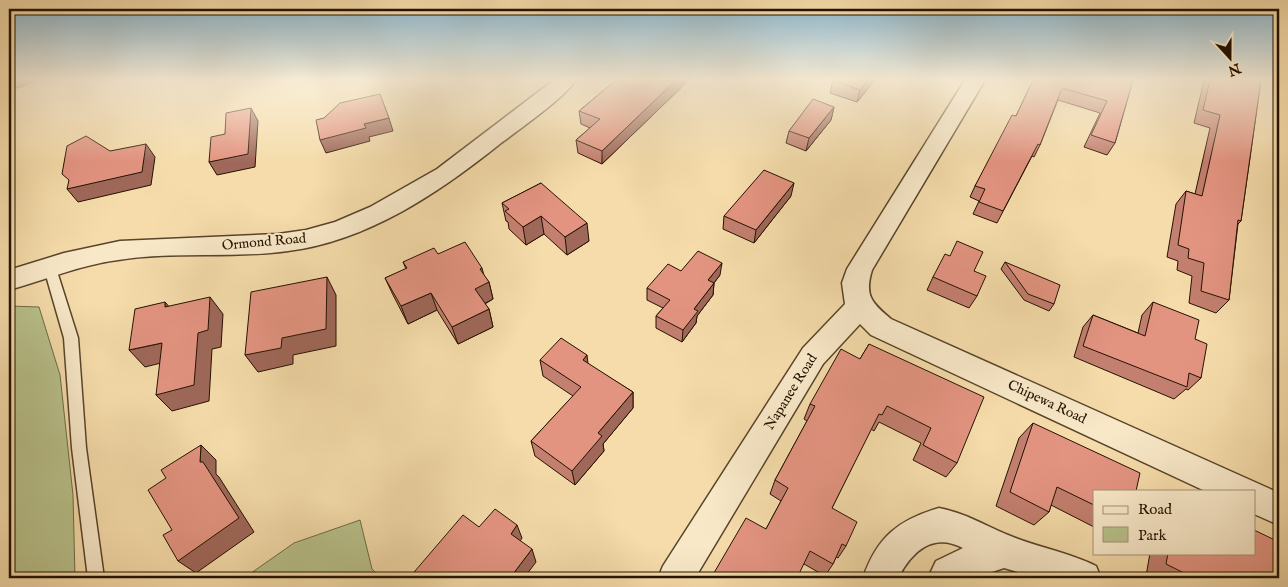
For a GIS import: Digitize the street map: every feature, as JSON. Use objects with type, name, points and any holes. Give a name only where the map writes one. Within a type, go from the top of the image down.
[{"type":"street","name":"Ormond Road","points":[[9,280],[49,265],[120,250],[273,244],[304,239],[341,228],[416,192],[458,165],[531,107]]},
{"type":"street","points":[[859,307],[856,283],[860,269],[959,107]]},
{"type":"street","name":"Chipewa Road","points":[[859,307],[882,327],[1238,490]]},
{"type":"street","name":"Napanee Road","points":[[675,578],[813,356],[859,307]]},
{"type":"street","points":[[1256,498],[1279,509]]},
{"type":"street","points":[[880,578],[894,551],[920,530],[939,524],[959,528],[1004,551],[1067,570],[1084,578]]},
{"type":"street","points":[[944,578],[948,573],[981,557],[1004,551]]},
{"type":"lane","points":[[49,265],[71,338],[79,448],[96,578]]},
{"type":"green space","points":[[9,306],[39,307],[60,375],[73,495],[75,578],[9,578]]},
{"type":"green space","points":[[360,520],[372,569],[381,578],[244,578],[294,543]]},
{"type":"building","points":[[335,107],[385,107],[389,118],[364,124],[366,128],[320,140],[316,120],[324,118]]},
{"type":"building","points":[[583,107],[647,107],[602,151],[576,140],[600,119],[579,111]]},
{"type":"building","points":[[807,107],[834,107],[809,138],[789,131]]},
{"type":"building","points":[[1020,107],[1055,107],[1040,145],[1038,144],[1003,211],[979,202],[985,189],[975,186],[1012,115],[1016,116]]},
{"type":"building","points":[[1104,107],[1125,107],[1115,143],[1091,135]]},
{"type":"building","points":[[1204,107],[1257,107],[1241,221],[1238,220],[1229,300],[1201,291],[1204,263],[1188,258],[1189,249],[1178,245],[1186,191],[1202,196],[1220,115],[1203,110]]},
{"type":"building","points":[[251,108],[248,154],[209,162],[211,137],[225,134],[226,113]]},
{"type":"building","points":[[86,136],[110,151],[146,144],[142,172],[67,189],[69,180],[62,174],[67,146]]},
{"type":"building","points":[[764,170],[794,183],[756,230],[724,216]]},
{"type":"building","points":[[541,183],[587,223],[565,237],[541,216],[523,227],[505,211],[509,209],[502,203]]},
{"type":"building","points":[[957,241],[983,252],[974,271],[986,276],[977,296],[933,277],[945,254],[950,256]]},
{"type":"building","points":[[465,242],[489,282],[475,289],[489,309],[452,327],[431,293],[401,306],[385,278],[407,268],[403,262],[434,248],[438,254]]},
{"type":"building","points":[[698,251],[722,263],[708,280],[714,283],[694,309],[698,311],[683,330],[656,316],[670,300],[647,288],[668,264],[681,271]]},
{"type":"building","points":[[1005,262],[1060,285],[1054,304],[1028,294]]},
{"type":"building","points":[[327,277],[326,329],[282,338],[281,348],[245,355],[251,292]]},
{"type":"building","points":[[210,297],[208,330],[198,333],[194,385],[156,395],[162,343],[129,350],[135,309],[165,302],[165,307]]},
{"type":"building","points":[[1153,302],[1199,320],[1195,339],[1207,344],[1201,378],[1189,373],[1187,387],[1083,346],[1093,315],[1145,336]]},
{"type":"building","points":[[561,338],[587,355],[583,360],[633,392],[598,433],[602,436],[572,471],[531,441],[581,387],[540,360]]},
{"type":"building","points":[[869,344],[984,397],[957,463],[923,445],[931,428],[887,406],[882,415],[879,414],[832,508],[857,522],[846,546],[842,544],[833,564],[810,551],[797,578],[711,578],[746,518],[766,529],[788,488],[775,480],[815,406],[810,404],[841,349],[860,359]]},
{"type":"building","points":[[1033,423],[1140,473],[1136,490],[1093,490],[1093,505],[1057,487],[1049,512],[1010,492]]},
{"type":"building","points":[[201,445],[200,462],[203,462],[239,518],[178,561],[163,535],[172,530],[148,490],[166,478],[161,470]]},
{"type":"building","points":[[495,509],[517,525],[511,534],[532,549],[510,578],[409,578],[463,515],[479,527]]},
{"type":"building","points":[[1256,531],[1279,542],[1277,578],[1194,578],[1166,564],[1168,554],[1256,554]]}]
